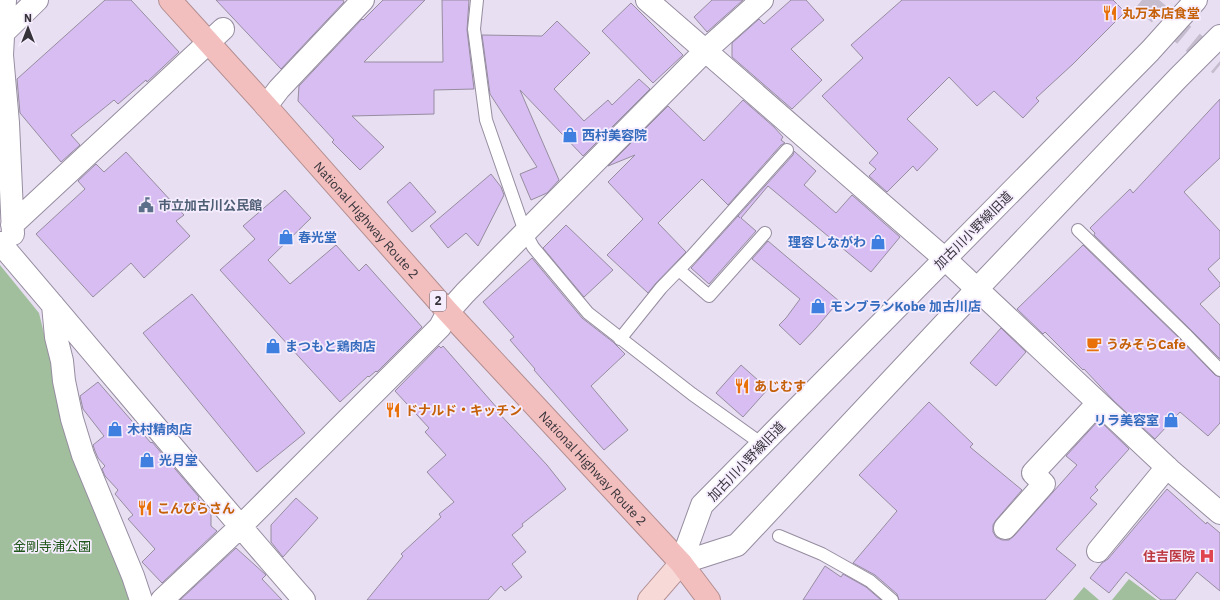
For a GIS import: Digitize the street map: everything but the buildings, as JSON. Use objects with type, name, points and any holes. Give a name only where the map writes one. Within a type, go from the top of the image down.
[{"type":"highway","name":"National Highway Route 2","points":[[170,0],[216,36],[266,106],[448,312],[681,563],[709,600]]},
{"type":"main road","points":[[649,600],[681,563]]},
{"type":"street","points":[[5,0],[2,55],[8,123],[12,225],[15,260]]},
{"type":"street","points":[[2,34],[37,0]]},
{"type":"street","points":[[266,106],[279,89],[363,0]]},
{"type":"street","points":[[647,0],[944,259],[1167,467],[1220,513]]},
{"type":"street","points":[[162,600],[240,527],[440,327],[448,312],[525,232],[706,50],[762,0]]},
{"type":"street","name":"加古川小野線旧道","points":[[681,563],[702,505],[1150,51],[1196,0]]},
{"type":"street","points":[[12,225],[216,36]]},
{"type":"street","points":[[681,563],[737,545],[977,289],[1220,36]]},
{"type":"street","points":[[0,243],[240,527],[304,600]]},
{"type":"street","points":[[53,304],[56,337],[62,361],[64,381],[72,419],[83,454],[133,576],[141,600]]},
{"type":"street","points":[[1005,528],[1044,484],[1033,473],[1098,403]]},
{"type":"street","points":[[1098,551],[1167,467]]},
{"type":"lane","points":[[477,0],[474,29],[486,120],[525,232],[533,247],[588,313],[692,394],[762,444]]},
{"type":"lane","points":[[620,339],[661,288],[787,150]]},
{"type":"lane","points":[[1078,230],[1220,370]]},
{"type":"lane","points":[[679,270],[709,296],[765,233]]},
{"type":"lane","points":[[779,536],[822,554],[870,581],[892,600]]},
{"type":"green space","name":"金剛寺浦公園","points":[[0,265],[39,313],[68,432],[98,522],[132,589],[134,600],[0,600]]},
{"type":"green space","points":[[1129,579],[1157,600],[1112,600]]},
{"type":"green space","points":[[1084,587],[1099,600],[1073,600]]},
{"type":"tunnel","points":[[1142,0],[1220,65]]},
{"type":"place","name":"丸万本店食堂","points":[[1110,13]]},
{"type":"place","name":"西村美容院","points":[[570,135]]},
{"type":"place","name":"市立加古川公民館","points":[[146,205]]},
{"type":"place","name":"春光堂","points":[[286,237]]},
{"type":"place","name":"理容しながわ","points":[[878,242]]},
{"type":"place","name":"モンブランKobe 加古川店","points":[[818,306]]},
{"type":"place","name":"うみそらCafe","points":[[1094,344]]},
{"type":"place","name":"まつもと鶏肉店","points":[[273,346]]},
{"type":"place","name":"あじむす","points":[[742,386]]},
{"type":"place","name":"ドナルド・キッチン","points":[[393,410]]},
{"type":"place","name":"リラ美容室","points":[[1171,420]]},
{"type":"place","name":"木村精肉店","points":[[115,429]]},
{"type":"place","name":"光月堂","points":[[147,460]]},
{"type":"place","name":"こんぴらさん","points":[[145,508]]},
{"type":"place","name":"住吉医院","points":[[1207,556]]}]
